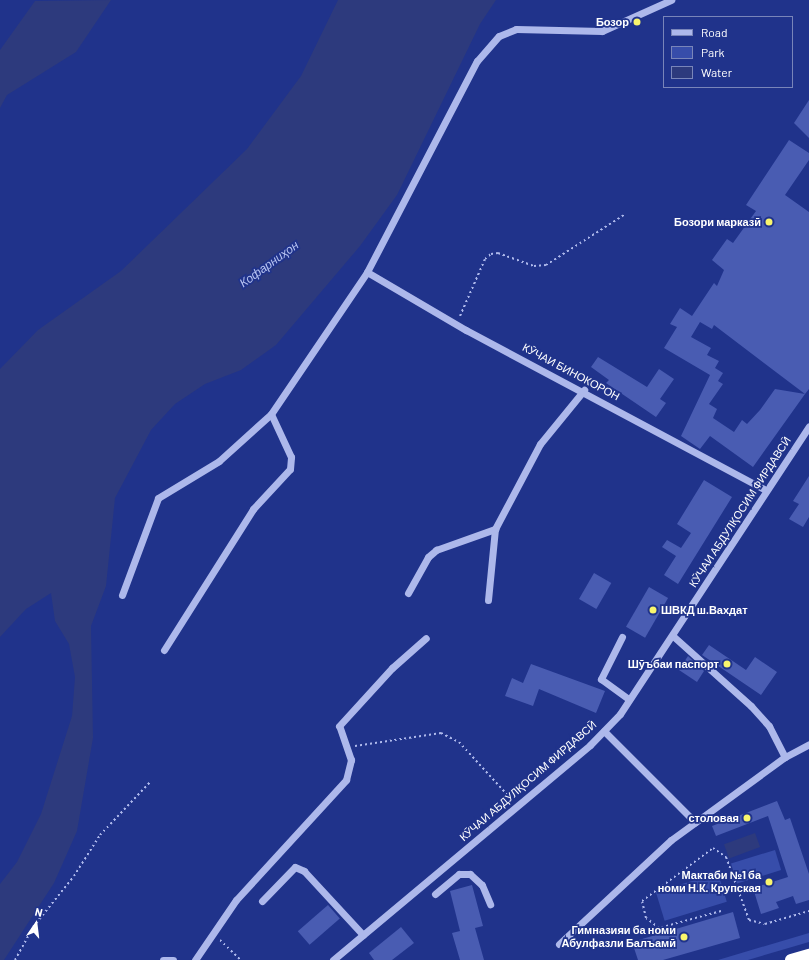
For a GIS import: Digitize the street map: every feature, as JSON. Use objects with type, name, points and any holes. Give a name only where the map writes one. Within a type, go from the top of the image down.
[{"type":"highway","points":[[791,960],[809,955]]},
{"type":"street","points":[[122,595],[158,498],[219,462],[271,414],[366,272],[477,61],[499,36],[516,28],[535,26],[602,31],[671,0]]},
{"type":"street","name":"КӮЧАИ БИНОКОРОН","points":[[366,272],[456,325],[584,390],[766,490]]},
{"type":"street","points":[[488,600],[496,529],[540,444],[584,390]]},
{"type":"street","points":[[164,650],[253,509],[290,469],[289,450],[271,414]]},
{"type":"street","name":"КӮЧАИ АБДУЛҚОСИМ ФИРДАВСӢ","points":[[333,960],[604,731],[629,699],[673,636],[766,490],[809,426]]},
{"type":"street","points":[[408,593],[428,557],[436,550],[496,529]]},
{"type":"street","points":[[673,636],[751,706],[769,726],[785,757]]},
{"type":"street","points":[[622,637],[601,678],[629,699]]},
{"type":"street","points":[[195,960],[215,935],[236,900],[346,780],[352,760],[339,726],[392,668],[426,638]]},
{"type":"street","points":[[604,731],[695,822]]},
{"type":"street","points":[[559,944],[627,879],[695,822],[785,757],[809,744]]},
{"type":"street","points":[[262,901],[295,867],[304,872],[363,935]]},
{"type":"street","points":[[435,894],[459,874],[470,874],[482,885],[490,904]]},
{"type":"street","points":[[163,960],[173,960]]},
{"type":"path","points":[[456,325],[485,259],[492,254],[534,266],[546,265],[624,215]]},
{"type":"path","points":[[348,747],[441,733],[459,742],[516,805]]},
{"type":"path","points":[[15,960],[33,927],[74,876],[104,830],[151,781]]},
{"type":"path","points":[[721,911],[659,928],[646,918],[642,901],[713,848],[726,857],[749,920],[765,924],[809,910]]},
{"type":"path","points":[[215,935],[240,960]]},
{"type":"green space","points":[[775,850],[781,870],[737,884],[731,863]]},
{"type":"green space","points":[[718,873],[727,902],[665,921],[656,892]]},
{"type":"green space","points":[[809,933],[809,942],[748,960],[718,960]]},
{"type":"water","points":[[111,0],[76,52],[7,95],[0,108],[0,50],[35,1]]},
{"type":"water","name":"Кофарниҳон","points":[[338,0],[496,0],[480,24],[397,195],[360,246],[276,345],[241,370],[205,384],[175,404],[151,430],[115,498],[106,586],[91,626],[93,738],[77,831],[54,883],[4,960],[0,960],[0,884],[17,862],[41,814],[72,716],[75,677],[69,644],[55,621],[51,593],[26,609],[0,637],[0,369],[38,330],[121,271],[247,149],[301,76]]},
{"type":"water","points":[[755,833],[760,847],[729,858],[724,844]]},
{"type":"building","points":[[809,100],[809,138],[794,123]]},
{"type":"building","name":"Бозори марказӣ","points":[[789,140],[809,153],[809,160],[785,195],[809,212],[809,389],[753,467],[710,436],[700,449],[681,436],[710,375],[664,348],[677,327],[670,324],[680,308],[692,316],[714,283],[717,286],[724,270],[712,260],[727,239],[733,243],[756,211],[746,205]],"holes":[[[700,322],[712,329],[714,325],[805,394],[775,389],[760,410],[747,424],[742,420],[734,432],[713,418],[717,409],[709,404],[723,384],[718,381],[723,373],[715,368],[719,361],[707,355],[711,348],[691,337]]]},
{"type":"building","points":[[598,357],[647,387],[659,369],[674,379],[660,399],[666,403],[656,417],[606,383],[609,380],[591,367]]},
{"type":"building","points":[[809,476],[809,517],[803,527],[789,519],[799,504],[793,501]]},
{"type":"building","points":[[704,480],[732,497],[678,584],[664,575],[676,556],[662,547],[667,540],[681,548],[691,533],[677,524]]},
{"type":"building","points":[[594,573],[611,583],[596,609],[579,599]]},
{"type":"building","points":[[649,587],[668,598],[645,638],[626,627]]},
{"type":"building","name":"Шӯъбаи паспорт","points":[[709,645],[746,670],[755,657],[777,672],[761,695],[702,655]]},
{"type":"building","points":[[688,656],[704,671],[697,682],[679,670]]},
{"type":"building","points":[[531,664],[605,691],[596,713],[539,689],[533,706],[505,696],[512,678],[523,683]]},
{"type":"building","points":[[777,801],[785,820],[790,818],[809,874],[809,900],[796,904],[793,896],[776,902],[779,908],[761,914],[753,888],[788,877],[768,816],[716,836],[712,826]]},
{"type":"building","points":[[472,885],[483,926],[475,928],[484,960],[460,960],[452,933],[460,931],[450,891]]},
{"type":"building","points":[[328,905],[340,919],[310,945],[298,931]]},
{"type":"building","points":[[733,912],[740,938],[663,960],[638,960],[632,942]]},
{"type":"building","points":[[401,927],[414,943],[392,960],[374,960],[369,953]]},
{"type":"place","name":"Бозор","points":[[637,22]]},
{"type":"place","name":"Бозори марказӣ","points":[[769,222]]},
{"type":"place","name":"ШВКД ш.Вахдат","points":[[653,610]]},
{"type":"place","name":"Шӯъбаи паспорт","points":[[727,664]]},
{"type":"place","name":"столовая","points":[[747,818]]},
{"type":"place","name":"Мактаби №1 ба номи Н.К. Крупская","points":[[769,882]]},
{"type":"place","name":"Гимназияи ба номи Абулфазли Балъамӣ","points":[[684,937]]}]
